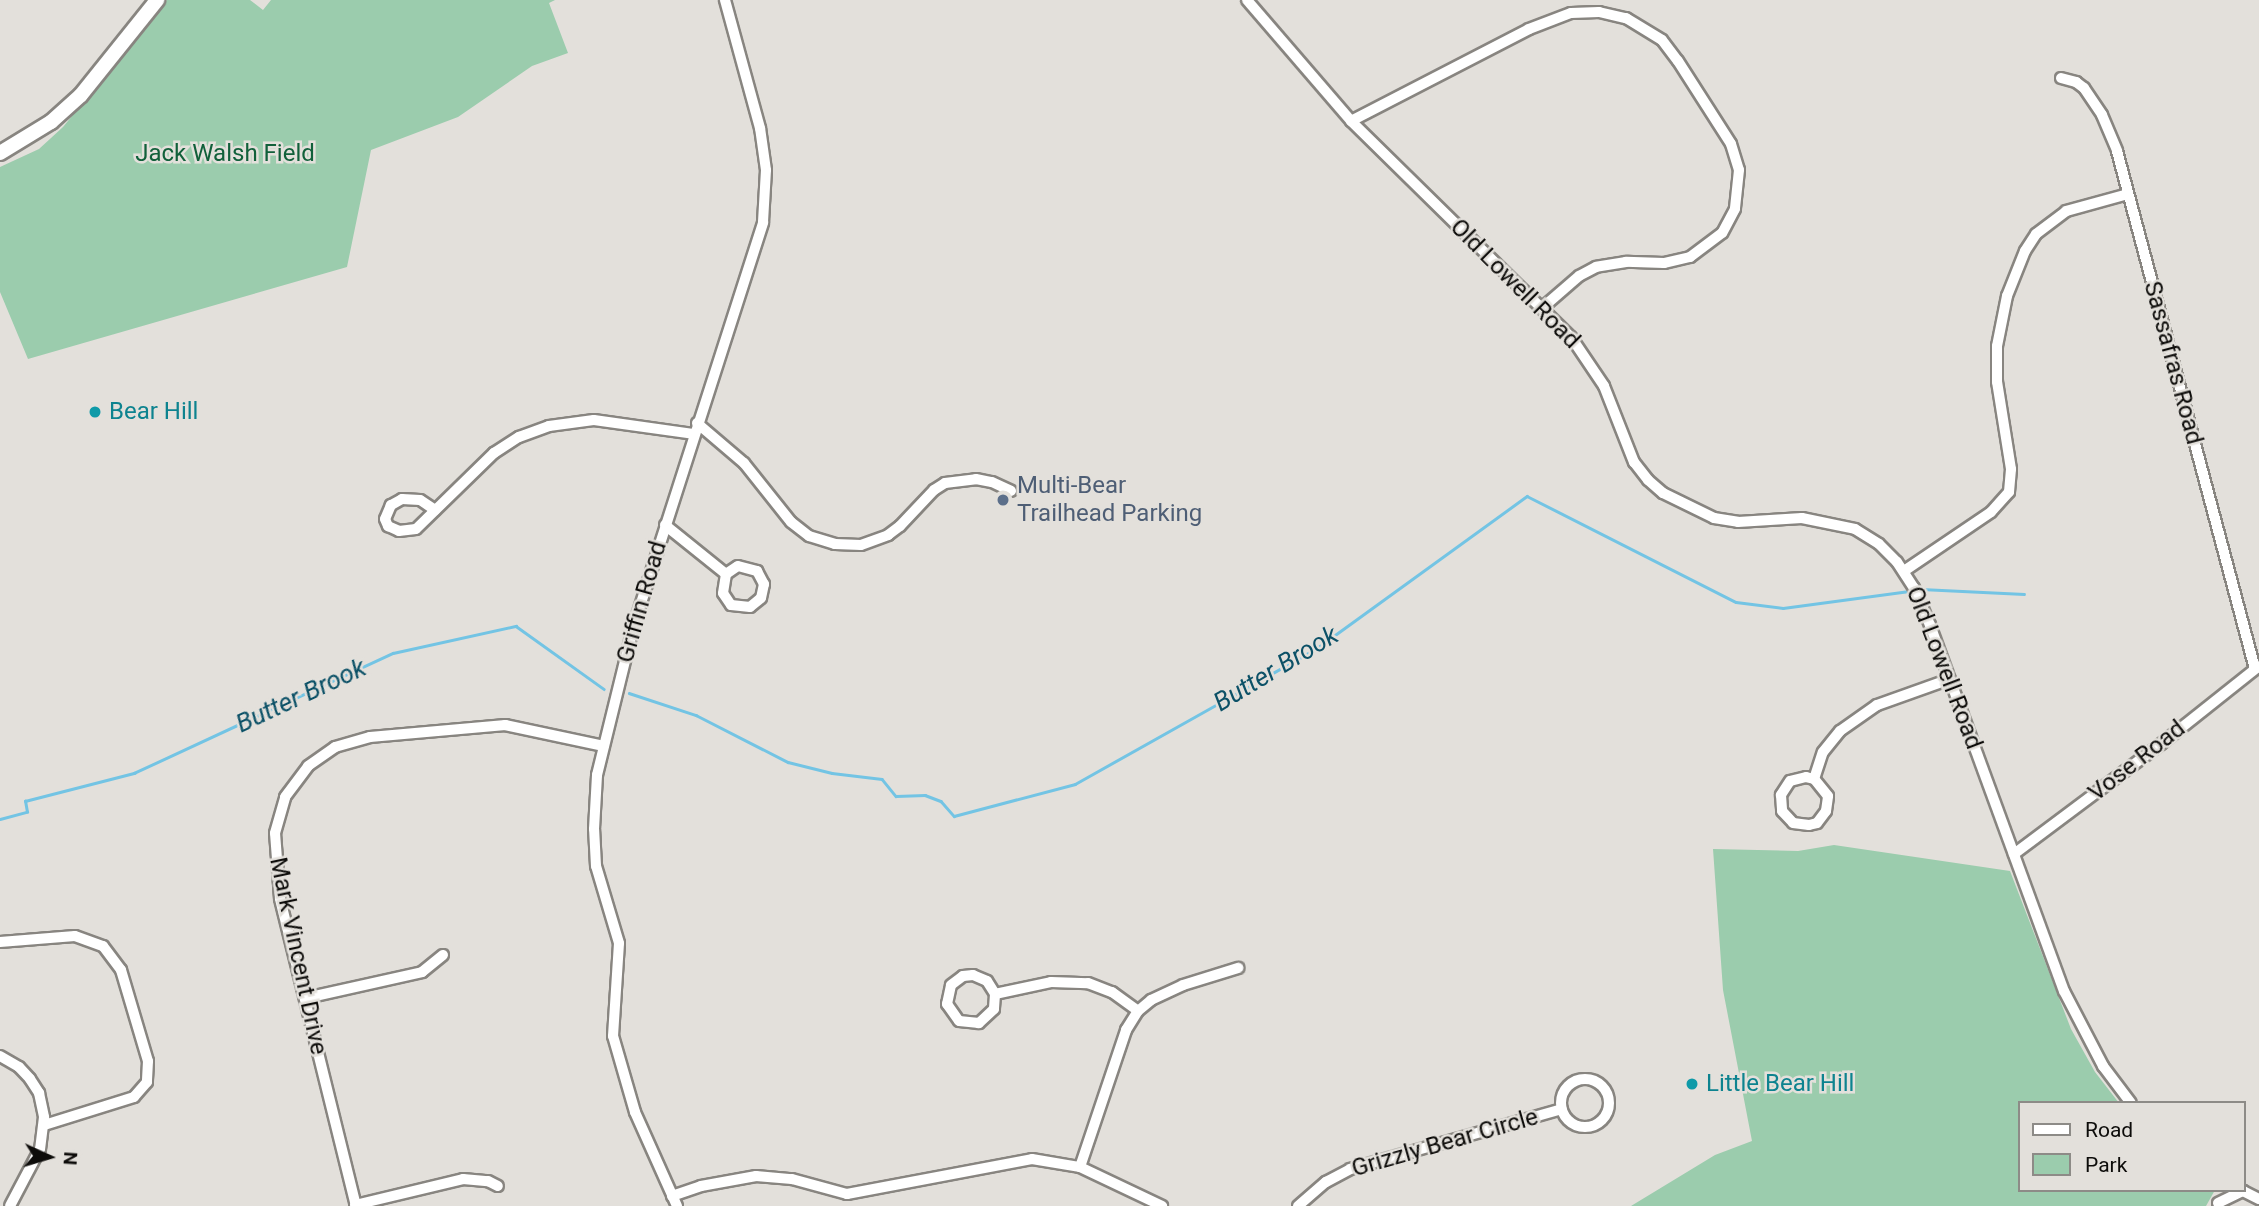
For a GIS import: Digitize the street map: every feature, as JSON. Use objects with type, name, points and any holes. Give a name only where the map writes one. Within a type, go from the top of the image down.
[{"type":"main road","points":[[0,153],[51,122],[81,95],[157,0]]},
{"type":"street","name":"Griffin Road","points":[[675,1201],[635,1112],[613,1036],[619,943],[594,850],[596,786],[633,628],[763,222],[765,155],[757,108],[725,0]]},
{"type":"street","name":"Old Lowell Road","points":[[1247,0],[1351,121],[1542,308],[1590,362],[1613,406],[1634,462],[1663,493],[1714,518],[1738,522],[1802,518],[1855,529],[1880,544],[1904,571],[1930,625],[2052,962],[2073,1011],[2103,1066],[2129,1101]]},
{"type":"street","points":[[1351,121],[1529,29],[1571,13],[1599,12],[1620,16],[1639,24],[1662,40],[1731,144],[1739,170],[1735,209],[1722,233],[1690,257],[1664,263],[1626,261],[1596,267],[1579,276],[1542,308]]},
{"type":"street","name":"Sassafras Road","points":[[2061,78],[2076,82],[2084,88],[2102,115],[2128,194],[2257,667]]},
{"type":"street","points":[[1904,571],[1991,512],[2009,492],[2011,469],[1997,382],[1997,346],[2007,296],[2025,251],[2036,234],[2066,211],[2128,194]]},
{"type":"street","points":[[435,510],[420,500],[402,499],[391,505],[385,519],[393,529],[410,531],[421,526],[494,453],[519,437],[549,426],[594,420],[693,434]]},
{"type":"street","points":[[697,422],[744,463],[791,522],[809,536],[835,544],[861,545],[888,534],[900,526],[933,490],[945,482],[975,479],[992,482],[1012,491]]},
{"type":"street","points":[[665,525],[726,575]]},
{"type":"street","points":[[738,566],[757,571],[764,584],[761,598],[750,607],[731,605],[723,593],[726,575],[738,566]]},
{"type":"street","name":"Vose Road","points":[[2014,854],[2257,667]]},
{"type":"street","points":[[1814,779],[1823,752],[1852,722],[1877,705],[1950,679]]},
{"type":"street","name":"Mark Vincent Drive","points":[[355,1205],[281,898],[274,849],[275,833],[285,797],[308,766],[335,747],[370,737],[485,726],[524,729],[574,742],[604,746]]},
{"type":"street","points":[[1798,778],[1814,779],[1828,796],[1826,811],[1809,825],[1793,823],[1786,818],[1780,803],[1784,787],[1798,778]]},
{"type":"street","points":[[0,942],[75,936],[103,946],[121,970],[148,1061],[146,1082],[134,1097],[44,1125]]},
{"type":"street","points":[[306,998],[422,972],[443,955]]},
{"type":"street","points":[[1080,1167],[1126,1030],[1138,1011],[1151,1000],[1183,985],[1238,968]]},
{"type":"street","points":[[963,976],[983,978],[995,994],[991,1014],[979,1023],[959,1021],[947,1004],[948,989],[963,976]]},
{"type":"street","points":[[995,994],[1036,984],[1076,981],[1112,992],[1138,1011]]},
{"type":"street","points":[[0,1056],[19,1068],[35,1086],[43,1109],[44,1125],[40,1149],[10,1206]]},
{"type":"street","name":"Grizzly Bear Circle","points":[[1582,1079],[1597,1082],[1609,1098],[1605,1116],[1589,1127],[1574,1124],[1562,1109],[1565,1090],[1582,1079]]},
{"type":"street","name":"Grizzly Bear Circle","points":[[1298,1206],[1325,1182],[1350,1169],[1562,1109]]},
{"type":"street","points":[[675,1201],[722,1181],[756,1176],[792,1179],[847,1194],[1015,1161],[1048,1160],[1080,1167],[1163,1206]]},
{"type":"street","points":[[355,1205],[463,1179],[488,1181],[498,1185]]},
{"type":"street","points":[[2217,1204],[2240,1192]]},
{"type":"green space","name":"Jack Walsh Field","points":[[167,0],[250,0],[263,10],[271,0],[555,0],[549,3],[568,53],[532,66],[458,117],[371,150],[347,267],[28,359],[0,292],[0,167],[39,149],[63,127]]},
{"type":"green space","points":[[1834,845],[2010,871],[2071,1029],[2095,1072],[2117,1101],[2018,1101],[2018,1192],[2214,1192],[2206,1206],[1631,1206],[1715,1155],[1752,1141],[1723,990],[1713,849],[1798,851]]},
{"type":"waterway","name":"Butter Brook","points":[[629,693],[696,715],[788,762],[832,773],[882,779],[896,796],[925,795],[941,801],[954,816],[1075,784],[1317,648],[1527,496],[1736,602],[1783,608],[1909,591]]},
{"type":"waterway","name":"Butter Brook","points":[[1921,589],[2024,594]]},
{"type":"waterway","name":"Butter Brook","points":[[0,819],[27,812],[25,801],[134,773],[393,653],[516,626],[604,689]]},
{"type":"place","name":"Bear Hill","points":[[95,412]]},
{"type":"place","name":"Multi-Bear Trailhead Parking","points":[[1003,500]]},
{"type":"place","name":"Little Bear Hill","points":[[1692,1084]]}]
